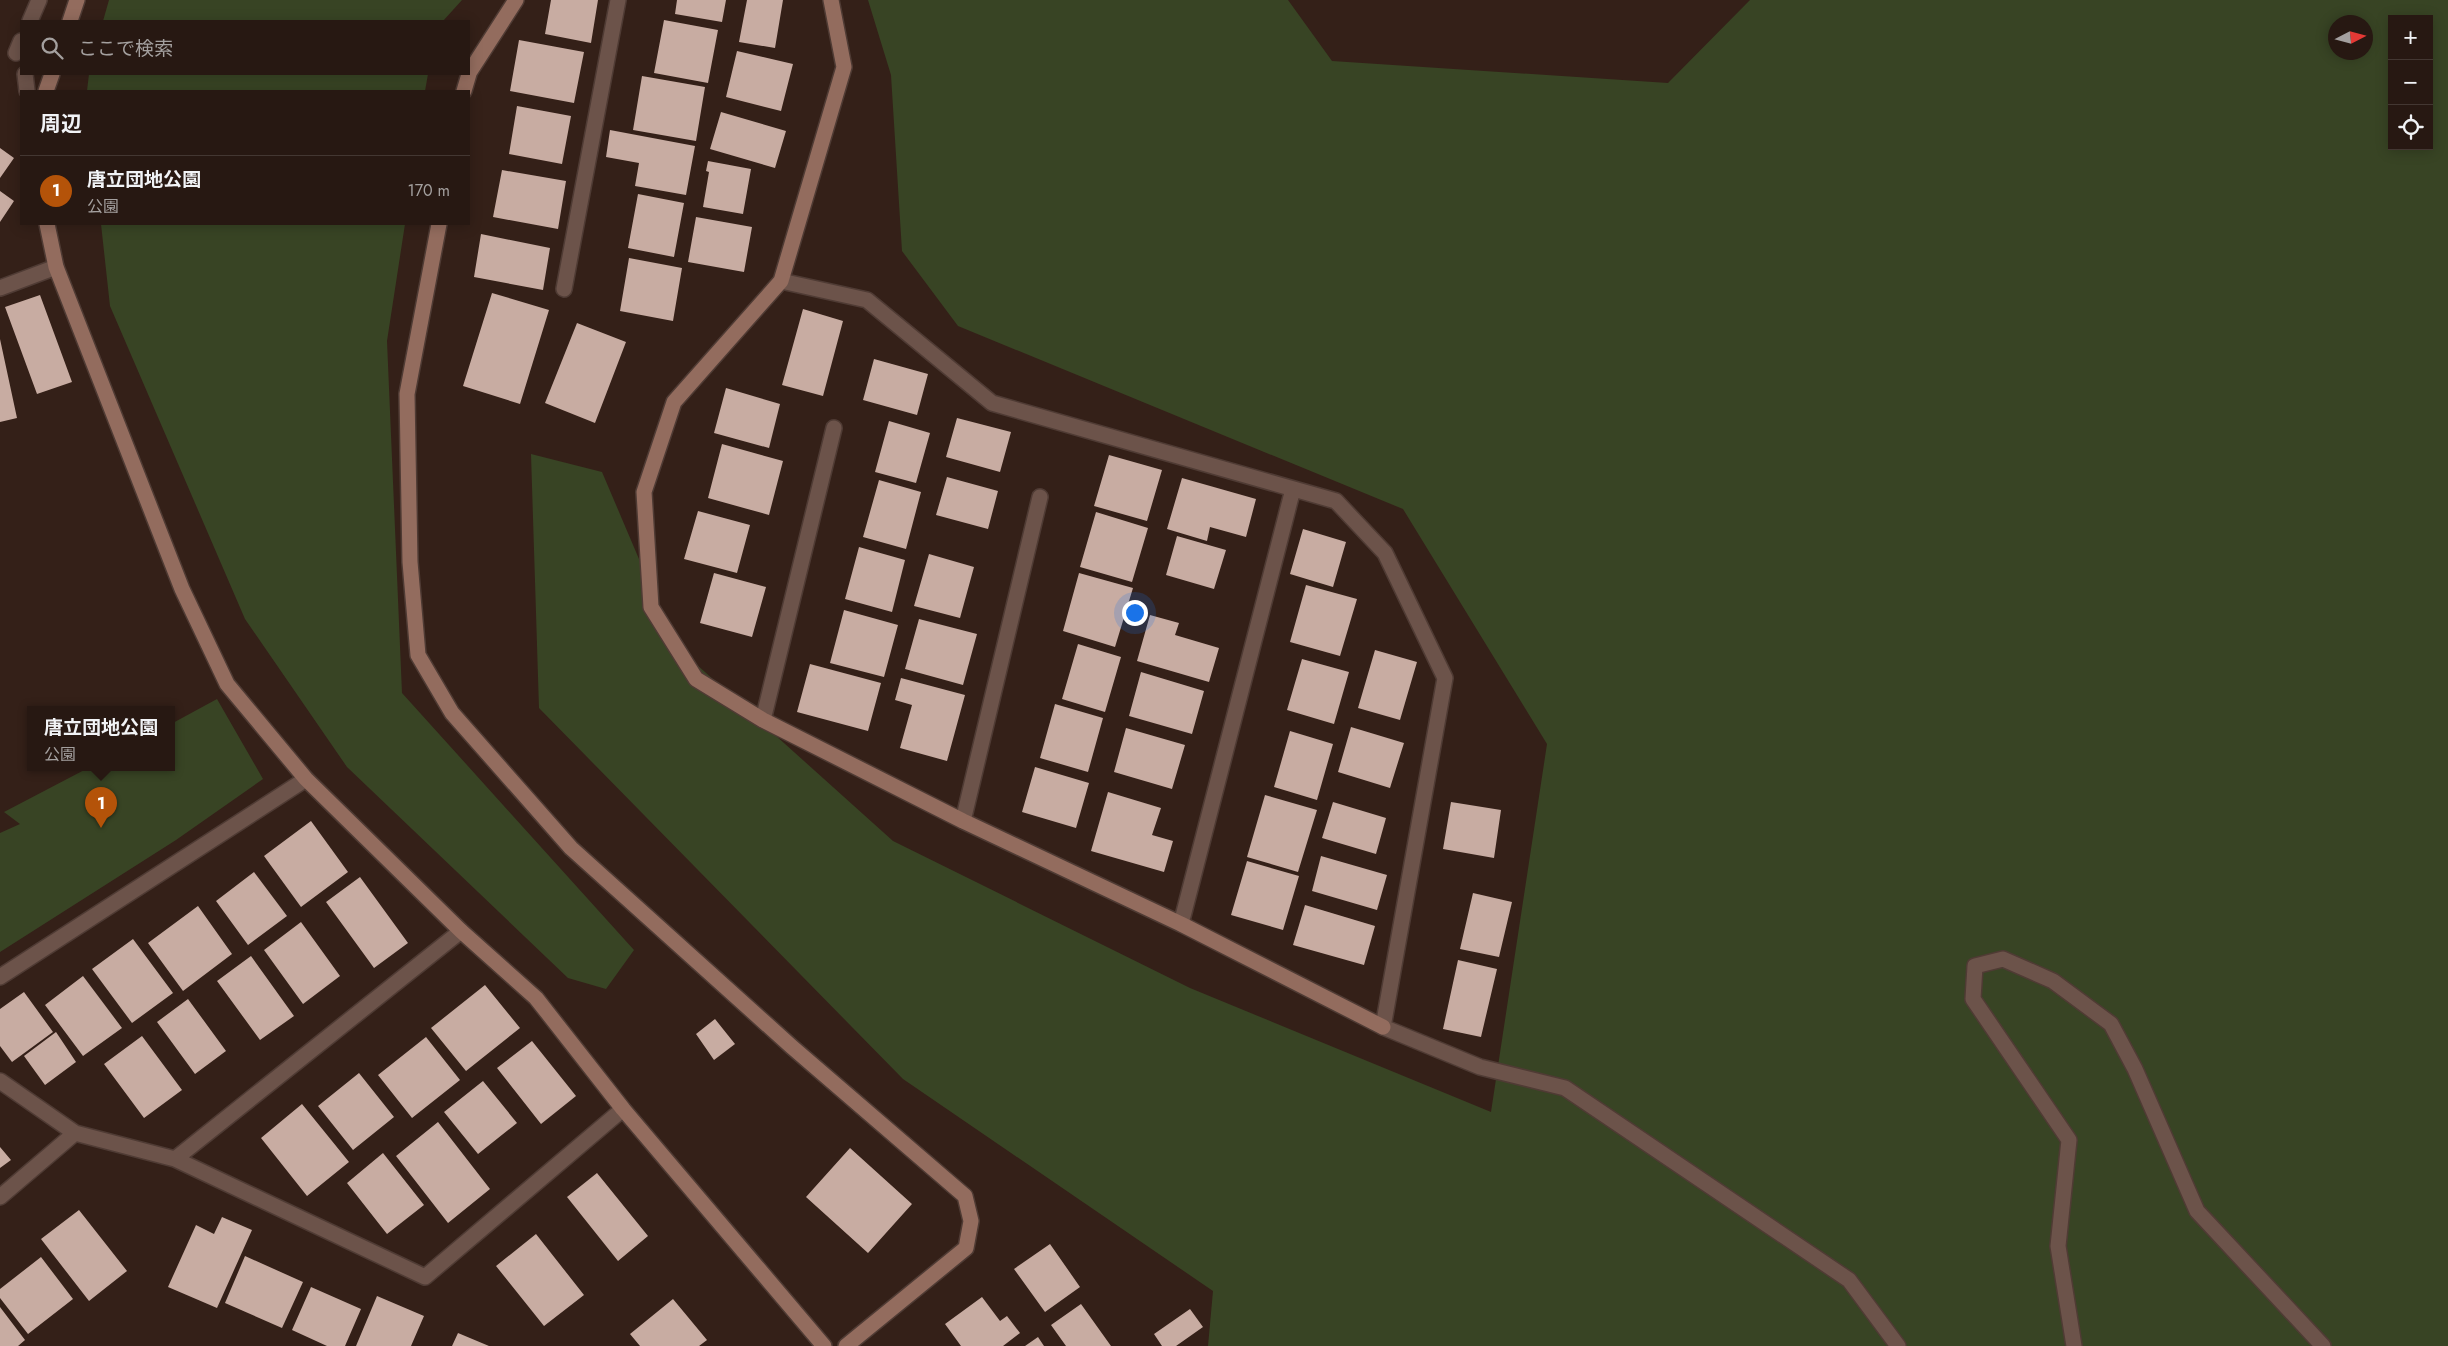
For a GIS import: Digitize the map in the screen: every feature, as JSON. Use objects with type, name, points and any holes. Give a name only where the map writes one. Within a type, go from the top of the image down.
[{"type":"street","points":[[30,20],[39,0]]},
{"type":"street","points":[[70,20],[77,0]]},
{"type":"street","points":[[470,72],[516,0]]},
{"type":"street","points":[[564,289],[618,0]]},
{"type":"street","points":[[831,0],[844,67],[781,281],[674,402],[644,492],[651,607],[696,679],[763,720],[963,821],[1180,924],[1383,1027],[1480,1067],[1565,1088],[1849,1280],[1898,1346]]},
{"type":"street","points":[[25,75],[27,90]]},
{"type":"street","points":[[46,90],[52,75]]},
{"type":"street","points":[[464,90],[469,75]]},
{"type":"street","points":[[47,225],[56,268],[182,588],[227,684],[306,780],[461,931],[536,998],[623,1109],[824,1346]]},
{"type":"street","points":[[439,225],[407,394],[410,562],[418,655],[452,713],[571,848],[792,1047],[965,1196],[971,1221],[966,1248],[846,1346]]},
{"type":"street","points":[[0,288],[56,268]]},
{"type":"street","points":[[781,281],[867,300],[992,403],[1336,502],[1385,553],[1445,678],[1383,1027]]},
{"type":"street","points":[[763,720],[834,428]]},
{"type":"street","points":[[1180,924],[1293,489]]},
{"type":"street","points":[[963,821],[1040,497]]},
{"type":"street","points":[[0,977],[306,780]]},
{"type":"street","points":[[176,1159],[461,931]]},
{"type":"street","points":[[2074,1346],[2058,1246],[2069,1140],[1973,999],[1975,966],[2003,959],[2053,981],[2111,1024],[2135,1068],[2197,1211],[2323,1346]]},
{"type":"street","points":[[0,1081],[75,1133],[176,1159],[425,1277],[623,1109]]},
{"type":"street","points":[[0,1197],[75,1133]]},
{"type":"green space","points":[[109,0],[462,0],[444,20],[103,20]]},
{"type":"green space","points":[[868,0],[1288,0],[1332,61],[1668,83],[1750,0],[2448,0],[2448,1346],[1208,1346],[1213,1291],[903,1079],[539,708],[531,454],[602,472],[676,646],[893,841],[1190,988],[1491,1112],[1547,744],[1403,509],[958,326],[902,251],[891,75]]},
{"type":"green space","points":[[89,75],[428,75],[425,90],[87,90]]},
{"type":"green space","points":[[101,225],[405,225],[387,341],[402,693],[634,950],[606,989],[568,978],[347,767],[245,619],[110,306]]},
{"type":"green space","points":[[217,699],[263,779],[176,840],[0,952],[0,833],[20,824],[4,812],[82,771],[175,771],[175,722]]},
{"type":"building","points":[[551,0],[598,0],[591,43],[545,34]]},
{"type":"building","points":[[677,0],[726,0],[722,22],[675,14]]},
{"type":"building","points":[[747,0],[783,0],[775,48],[739,42]]},
{"type":"building","points":[[664,20],[718,30],[708,83],[654,73]]},
{"type":"building","points":[[519,40],[584,52],[574,103],[510,91]]},
{"type":"building","points":[[737,51],[793,64],[781,111],[726,97]]},
{"type":"building","points":[[642,76],[705,87],[696,141],[633,130]]},
{"type":"building","points":[[517,106],[571,116],[562,164],[509,154]]},
{"type":"building","points":[[721,112],[786,131],[775,168],[710,149]]},
{"type":"building","points":[[610,130],[695,146],[686,195],[635,186],[639,163],[606,157]]},
{"type":"building","points":[[0,148],[14,158],[0,178]]},
{"type":"building","points":[[708,161],[751,169],[743,214],[703,207],[709,172],[706,171]]},
{"type":"building","points":[[502,170],[566,181],[558,229],[493,217]]},
{"type":"building","points":[[0,191],[14,201],[0,222]]},
{"type":"building","points":[[638,194],[684,203],[674,257],[628,248]]},
{"type":"building","points":[[696,217],[752,227],[744,272],[688,262]]},
{"type":"building","points":[[481,234],[550,248],[543,290],[474,277]]},
{"type":"building","points":[[629,258],[682,268],[673,321],[620,311]]},
{"type":"building","points":[[492,293],[549,310],[520,404],[463,386]]},
{"type":"building","points":[[40,295],[72,382],[37,394],[5,307]]},
{"type":"building","points":[[803,309],[843,321],[823,396],[782,385]]},
{"type":"building","points":[[577,323],[626,342],[595,423],[545,403]]},
{"type":"building","points":[[0,339],[17,418],[0,422]]},
{"type":"building","points":[[874,359],[928,374],[917,415],[863,400]]},
{"type":"building","points":[[726,388],[780,404],[769,448],[714,433]]},
{"type":"building","points":[[957,418],[1011,432],[1000,472],[946,457]]},
{"type":"building","points":[[889,421],[930,433],[916,483],[875,472]]},
{"type":"building","points":[[722,444],[783,461],[769,515],[708,498]]},
{"type":"building","points":[[1109,455],[1162,470],[1147,521],[1094,506]]},
{"type":"building","points":[[947,477],[998,491],[988,529],[936,515]]},
{"type":"building","points":[[1182,478],[1256,499],[1246,537],[1210,527],[1207,541],[1167,529]]},
{"type":"building","points":[[879,480],[921,492],[906,549],[863,537]]},
{"type":"building","points":[[698,511],[750,525],[737,573],[684,559]]},
{"type":"building","points":[[1096,512],[1148,528],[1132,582],[1080,567]]},
{"type":"building","points":[[1303,529],[1346,542],[1333,587],[1290,574]]},
{"type":"building","points":[[1177,536],[1226,550],[1214,589],[1166,575]]},
{"type":"building","points":[[859,547],[905,560],[892,612],[845,599]]},
{"type":"building","points":[[929,554],[974,567],[960,618],[914,606]]},
{"type":"building","points":[[714,573],[766,587],[752,637],[700,623]]},
{"type":"building","points":[[1079,573],[1133,588],[1115,647],[1063,631]]},
{"type":"building","points":[[1306,585],[1357,599],[1340,656],[1290,642]]},
{"type":"building","points":[[844,610],[898,625],[884,677],[830,663]]},
{"type":"building","points":[[1150,615],[1179,623],[1175,635],[1219,648],[1209,682],[1137,661]]},
{"type":"building","points":[[919,619],[977,634],[963,685],[905,669]]},
{"type":"building","points":[[1078,644],[1121,657],[1105,712],[1062,699]]},
{"type":"building","points":[[1375,650],[1417,662],[1400,720],[1358,708]]},
{"type":"building","points":[[1302,659],[1349,672],[1334,724],[1287,710]]},
{"type":"building","points":[[810,664],[881,683],[868,731],[797,712]]},
{"type":"building","points":[[1141,672],[1204,691],[1192,734],[1129,716]]},
{"type":"building","points":[[901,678],[965,695],[947,761],[900,748],[912,705],[895,700]]},
{"type":"building","points":[[1055,704],[1103,718],[1088,772],[1040,758]]},
{"type":"building","points":[[1351,727],[1404,743],[1390,788],[1338,772]]},
{"type":"building","points":[[1126,728],[1185,745],[1172,789],[1114,772]]},
{"type":"building","points":[[1290,731],[1333,744],[1317,800],[1274,787]]},
{"type":"building","points":[[1035,767],[1089,783],[1076,828],[1022,812]]},
{"type":"building","points":[[1108,792],[1161,808],[1152,835],[1173,841],[1164,872],[1091,851]]},
{"type":"building","points":[[1265,795],[1317,810],[1298,872],[1247,857]]},
{"type":"building","points":[[1333,802],[1386,818],[1376,854],[1322,838]]},
{"type":"building","points":[[1451,802],[1501,810],[1494,858],[1443,849]]},
{"type":"building","points":[[311,821],[348,872],[301,907],[264,856]]},
{"type":"building","points":[[1321,856],[1387,875],[1377,910],[1312,891]]},
{"type":"building","points":[[1247,861],[1299,876],[1283,930],[1231,915]]},
{"type":"building","points":[[254,872],[287,916],[248,945],[216,901]]},
{"type":"building","points":[[360,877],[408,943],[374,968],[326,902]]},
{"type":"building","points":[[1473,893],[1512,902],[1499,957],[1460,949]]},
{"type":"building","points":[[1305,905],[1375,926],[1364,965],[1293,945]]},
{"type":"building","points":[[198,906],[232,954],[183,991],[148,943]]},
{"type":"building","points":[[301,922],[340,976],[303,1004],[264,950]]},
{"type":"building","points":[[133,939],[173,993],[132,1023],[92,969]]},
{"type":"building","points":[[251,956],[294,1016],[260,1040],[217,981]]},
{"type":"building","points":[[1458,960],[1497,969],[1481,1037],[1443,1029]]},
{"type":"building","points":[[83,976],[122,1028],[83,1056],[45,1005]]},
{"type":"building","points":[[485,985],[520,1028],[466,1071],[431,1028]]},
{"type":"building","points":[[24,992],[53,1032],[12,1062],[0,1046],[0,1009]]},
{"type":"building","points":[[188,999],[226,1051],[195,1074],[157,1022]]},
{"type":"building","points":[[715,1019],[735,1044],[714,1060],[696,1034]]},
{"type":"building","points":[[56,1032],[76,1062],[45,1085],[24,1056]]},
{"type":"building","points":[[142,1036],[182,1090],[144,1118],[104,1064]]},
{"type":"building","points":[[426,1037],[460,1080],[412,1118],[378,1075]]},
{"type":"building","points":[[532,1041],[576,1096],[541,1124],[497,1068]]},
{"type":"building","points":[[359,1073],[394,1117],[353,1150],[318,1106]]},
{"type":"building","points":[[483,1081],[517,1123],[478,1154],[444,1112]]},
{"type":"building","points":[[302,1104],[349,1162],[307,1196],[261,1138]]},
{"type":"building","points":[[438,1122],[490,1189],[448,1223],[396,1156]]},
{"type":"building","points":[[0,1147],[11,1160],[0,1168]]},
{"type":"building","points":[[850,1148],[912,1204],[868,1253],[806,1197]]},
{"type":"building","points":[[383,1153],[424,1205],[387,1234],[347,1183]]},
{"type":"building","points":[[597,1173],[648,1236],[618,1261],[567,1197]]},
{"type":"building","points":[[79,1210],[127,1271],[89,1301],[41,1239]]},
{"type":"building","points":[[222,1217],[252,1230],[217,1308],[168,1287],[196,1225],[214,1234]]},
{"type":"building","points":[[536,1234],[584,1295],[544,1326],[496,1266]]},
{"type":"building","points":[[1050,1244],[1080,1287],[1045,1312],[1014,1269]]},
{"type":"building","points":[[245,1256],[303,1282],[282,1328],[225,1303]]},
{"type":"building","points":[[41,1257],[73,1299],[28,1334],[0,1298],[0,1289]]},
{"type":"building","points":[[311,1287],[361,1309],[345,1346],[327,1346],[292,1330]]},
{"type":"building","points":[[377,1296],[424,1316],[411,1346],[356,1346]]},
{"type":"building","points":[[982,1297],[1000,1321],[1007,1316],[1020,1333],[1003,1346],[961,1346],[945,1324]]},
{"type":"building","points":[[673,1299],[707,1340],[699,1346],[640,1346],[630,1334]]},
{"type":"building","points":[[1081,1304],[1111,1346],[1066,1346],[1051,1325]]},
{"type":"building","points":[[0,1307],[25,1340],[18,1346],[0,1346]]},
{"type":"building","points":[[1190,1309],[1203,1327],[1176,1346],[1162,1346],[1154,1334]]},
{"type":"building","points":[[458,1333],[489,1346],[452,1346]]},
{"type":"building","points":[[1038,1337],[1044,1346],[1025,1346]]},
{"type":"place","name":"唐立団地公園","points":[[101,828]]}]
